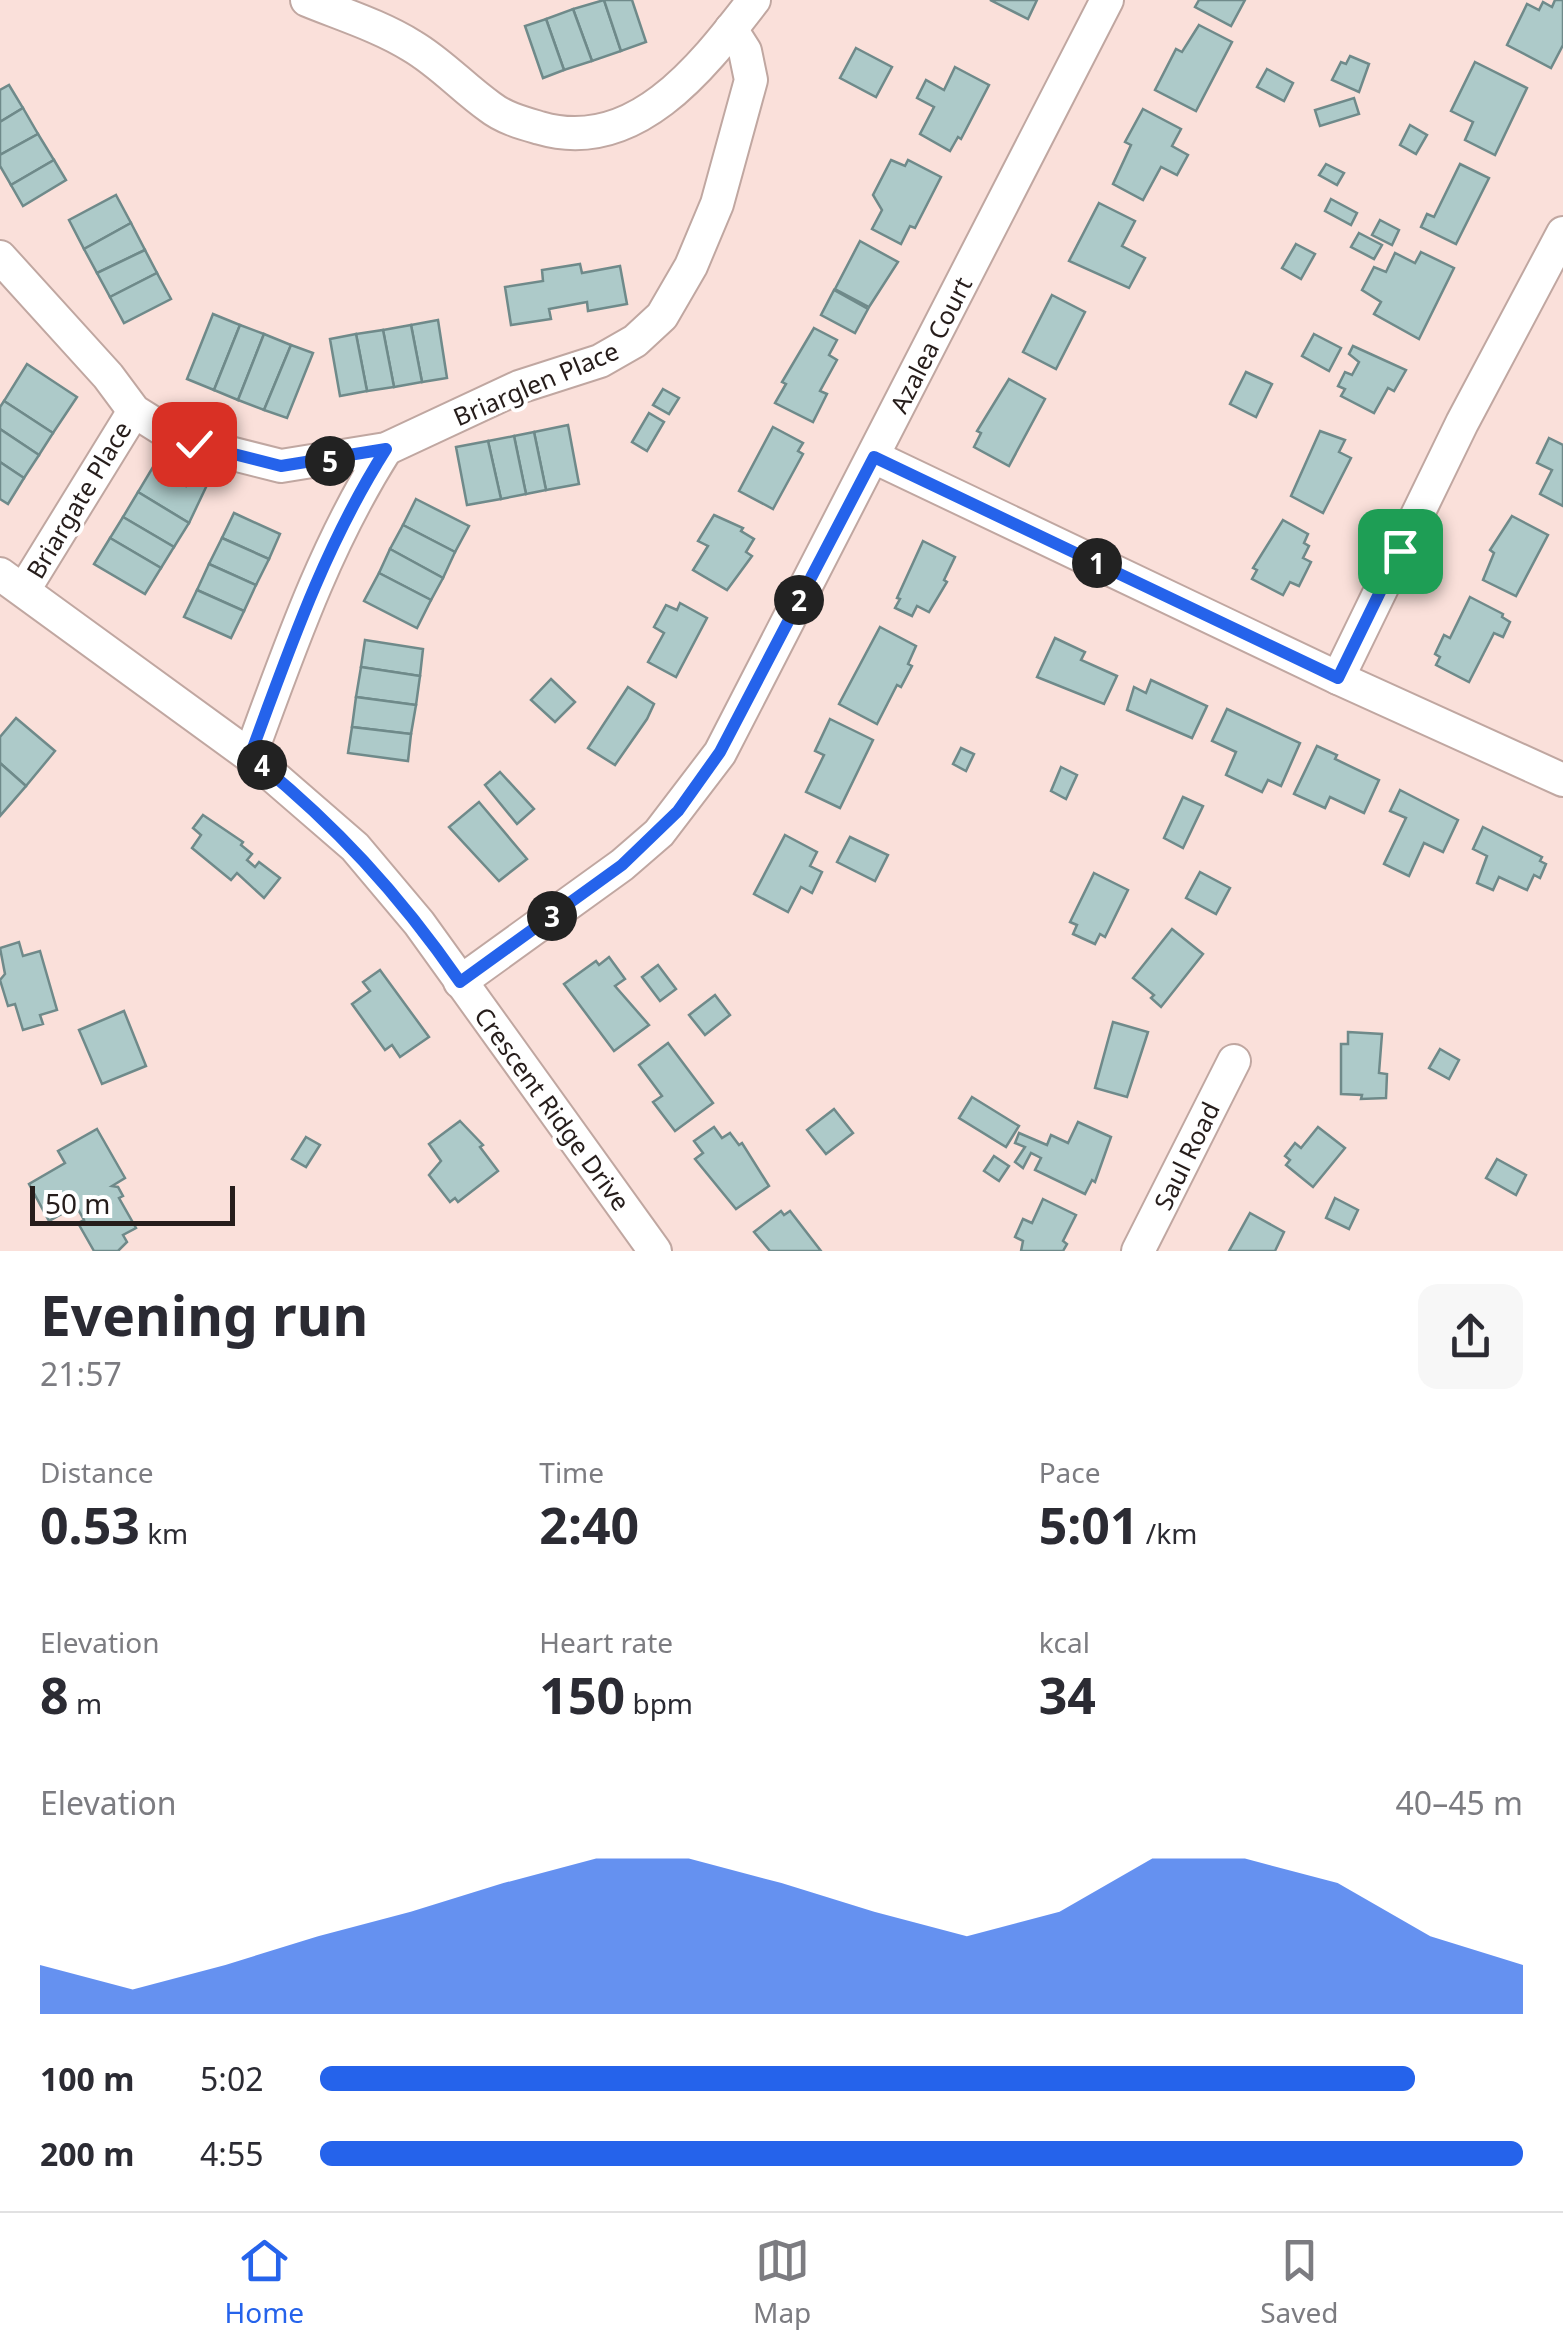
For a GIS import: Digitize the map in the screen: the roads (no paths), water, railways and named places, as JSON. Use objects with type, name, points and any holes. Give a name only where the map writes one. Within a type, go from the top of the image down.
[{"type":"street","points":[[306,0],[408,43],[447,68],[492,109],[558,134],[594,134],[652,109],[690,76],[754,0]]},
{"type":"street","name":"Azalea Court","points":[[460,982],[622,865],[678,811],[720,752],[1108,0]]},
{"type":"street","name":"Briarglen Place","points":[[0,257],[108,376],[134,411],[194,444],[281,466],[386,449],[518,387],[600,361],[635,341],[662,316],[692,266],[717,204],[751,80],[745,51],[732,30]]},
{"type":"street","points":[[1338,678],[1462,423],[1563,233]]},
{"type":"street","name":"Briargate Place","points":[[12,581],[134,411]]},
{"type":"street","points":[[250,756],[323,564],[355,498],[386,449]]},
{"type":"street","points":[[874,457],[1338,678],[1563,780]]},
{"type":"street","name":"Crescent Ridge Drive","points":[[12,581],[250,756],[355,848],[419,923],[655,1251]]},
{"type":"street","name":"Saul Road","points":[[1138,1251],[1234,1061]]}]
